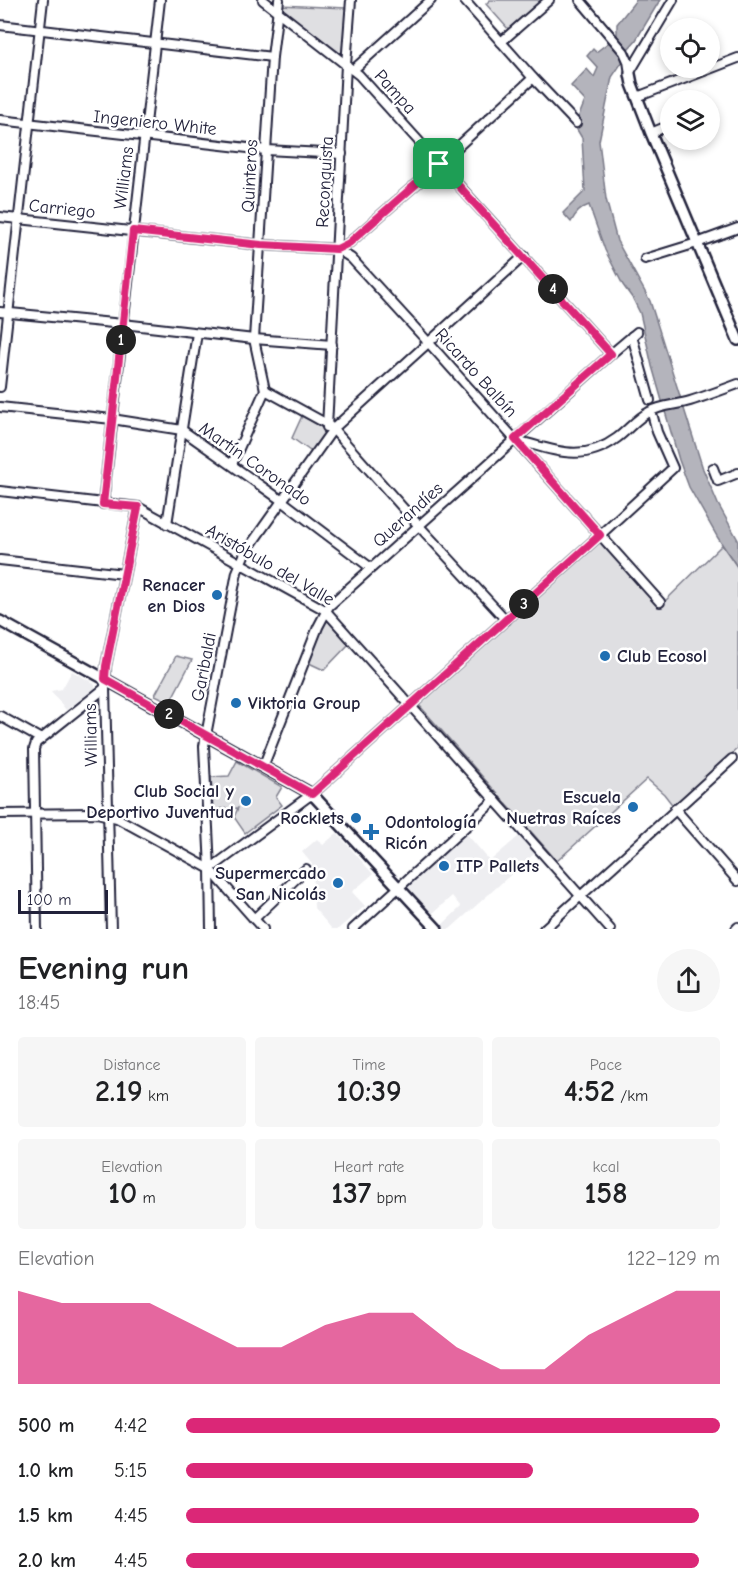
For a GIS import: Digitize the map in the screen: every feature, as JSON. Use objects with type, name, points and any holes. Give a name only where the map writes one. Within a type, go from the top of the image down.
[{"type":"main road","points":[[630,74],[651,133],[738,340]]},
{"type":"main road","points":[[0,621],[105,683],[206,734],[312,794],[438,929]]},
{"type":"street","points":[[0,387],[4,313],[19,219],[43,0]]},
{"type":"street","name":"Williams","points":[[103,504],[160,0]]},
{"type":"street","name":"Pampa","points":[[263,0],[359,75],[611,354]]},
{"type":"street","name":"Quinteros","points":[[265,390],[254,339],[272,57],[279,0]]},
{"type":"street","name":"Reconquista","points":[[330,426],[332,345],[351,0]]},
{"type":"street","points":[[353,70],[430,0]]},
{"type":"street","points":[[464,0],[576,123]]},
{"type":"street","points":[[501,42],[549,0]]},
{"type":"street","points":[[580,0],[624,52],[630,74]]},
{"type":"street","points":[[630,74],[673,0]]},
{"type":"street","points":[[0,25],[272,57]]},
{"type":"street","points":[[624,52],[635,52],[645,48]]},
{"type":"street","points":[[637,97],[738,58]]},
{"type":"street","points":[[337,249],[349,243],[533,78]]},
{"type":"street","name":"Ingeniero White","points":[[0,120],[266,150],[342,154]]},
{"type":"street","points":[[651,133],[660,129]]},
{"type":"street","name":"Carriego","points":[[0,217],[261,245],[337,249]]},
{"type":"street","points":[[645,259],[738,228]]},
{"type":"street","name":"Ricardo Balbín","points":[[337,249],[351,258],[428,342],[660,602]]},
{"type":"street","name":"Garibaldi","points":[[211,929],[204,746],[237,572],[245,553],[325,437],[330,426],[524,256]]},
{"type":"street","points":[[4,313],[332,345]]},
{"type":"street","points":[[167,524],[197,333]]},
{"type":"street","name":"Querandíes","points":[[264,767],[325,610],[634,334],[650,400]]},
{"type":"street","points":[[515,439],[563,453],[593,452],[604,448],[620,437],[644,415],[654,414],[738,384]]},
{"type":"street","points":[[232,464],[265,390],[330,426],[506,620]]},
{"type":"street","name":"Martín Coronado","points":[[0,407],[112,419],[182,430],[232,464],[371,568]]},
{"type":"street","points":[[210,869],[312,794],[673,468],[657,432],[654,414]]},
{"type":"street","points":[[713,468],[718,481],[738,473]]},
{"type":"street","name":"Aristóbulo del Valle","points":[[0,491],[138,507],[325,610],[610,929]]},
{"type":"street","name":"Williams","points":[[111,929],[106,666],[138,507]]},
{"type":"street","points":[[0,560],[124,574]]},
{"type":"street","points":[[37,929],[34,749],[36,743],[105,683]]},
{"type":"street","points":[[0,716],[41,739]]},
{"type":"street","points":[[544,929],[732,759]]},
{"type":"street","points":[[353,929],[495,800]]},
{"type":"street","points":[[675,809],[738,881]]},
{"type":"street","points":[[0,814],[97,813],[117,818],[210,869],[262,929]]},
{"type":"street","points":[[254,919],[306,869]]},
{"type":"shaded area","points":[[490,0],[543,0],[509,30],[486,4]]},
{"type":"shaded area","points":[[636,0],[660,0],[636,40],[621,55],[623,61],[612,77],[599,141],[606,199],[617,241],[650,301],[703,469],[718,504],[738,540],[738,568],[689,487],[652,366],[640,313],[605,250],[589,205],[578,212],[571,222],[563,213],[585,191],[582,138],[576,128],[576,119],[585,101],[571,86],[587,69],[594,77],[598,68],[587,56],[593,49],[596,52],[610,43],[617,35],[617,24]]},
{"type":"shaded area","points":[[279,5],[346,8],[342,53],[279,7]]},
{"type":"shaded area","points":[[302,416],[323,430],[324,434],[313,453],[292,438]]},
{"type":"shaded area","name":"Club Ecosol","points":[[597,541],[602,542],[660,606],[722,545],[738,568],[738,748],[674,807],[664,794],[647,779],[557,861],[419,705]]},
{"type":"shaded area","points":[[328,621],[349,644],[324,670],[309,663],[324,623]]},
{"type":"shaded area","points":[[176,656],[192,660],[170,702],[155,695]]},
{"type":"shaded area","points":[[72,671],[95,684],[95,688],[66,710],[51,691],[62,689]]},
{"type":"shaded area","name":"Club Social y Deportivo Juventud","points":[[237,761],[282,787],[276,797],[282,805],[245,833],[234,817],[238,808],[213,809],[211,777],[229,776]]},
{"type":"shaded area","points":[[465,832],[490,861],[519,836],[535,853],[450,929],[445,929],[442,925],[461,907],[452,896],[432,914],[408,887],[408,883]]},
{"type":"shaded area","name":"Supermercado San Nicolás","points":[[337,833],[373,874],[352,892],[365,906],[338,929],[332,929],[314,908],[312,864],[302,852],[317,839],[323,845]]},
{"type":"place","name":"Renacer en Dios","points":[[217,595]]},
{"type":"place","name":"Club Ecosol","points":[[605,656]]},
{"type":"place","name":"Viktoria Group","points":[[236,703]]},
{"type":"place","name":"Club Social y Deportivo Juventud","points":[[246,801]]},
{"type":"place","name":"Escuela Nuetras Raíces","points":[[633,807]]},
{"type":"place","name":"Rocklets","points":[[356,818]]},
{"type":"place","name":"Odontología Ricón","points":[[371,832]]},
{"type":"place","name":"ITP Pallets","points":[[444,866]]},
{"type":"place","name":"Supermercado San Nicolás","points":[[338,883]]},
{"type":"route","points":[[439,164],[611,354],[515,439],[600,535],[312,794],[105,679],[138,507],[103,504],[133,231],[261,245],[337,249],[349,243],[439,164]]}]
